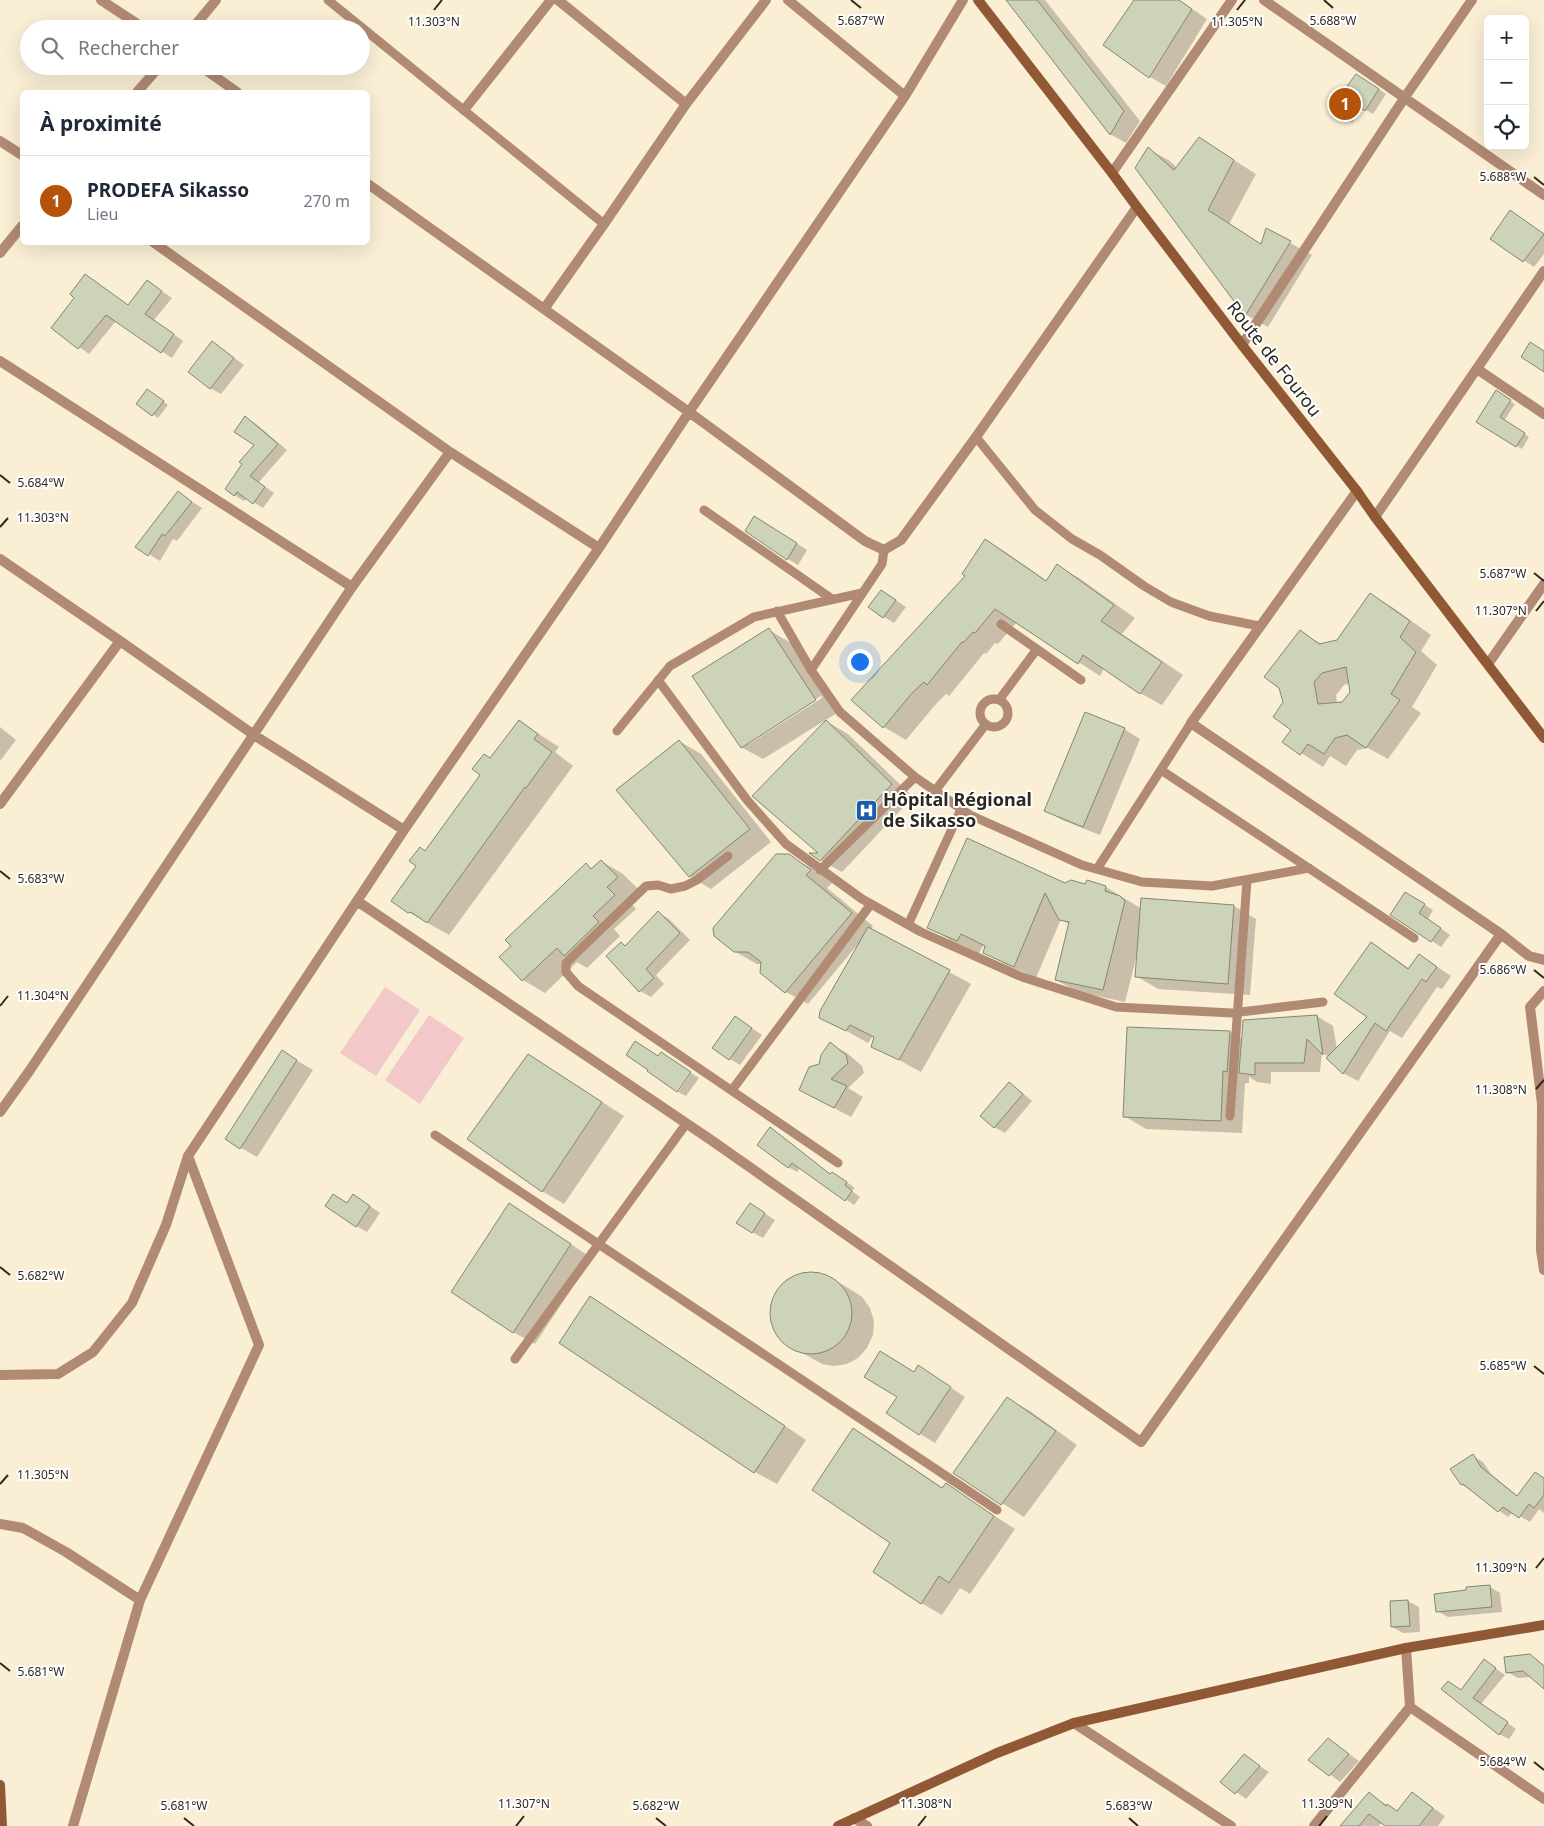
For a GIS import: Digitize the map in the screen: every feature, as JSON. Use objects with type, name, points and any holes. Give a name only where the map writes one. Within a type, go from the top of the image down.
[{"type":"main road","name":"Route de Fourou","points":[[978,0],[1242,345],[1357,491],[1544,738]]},
{"type":"main road","points":[[838,1826],[998,1753],[1074,1723],[1406,1648],[1544,1625]]},
{"type":"main road","points":[[0,1785],[2,1826]]},
{"type":"street","points":[[101,0],[131,20]]},
{"type":"street","points":[[199,20],[216,0]]},
{"type":"street","points":[[464,110],[551,0]]},
{"type":"street","points":[[558,0],[686,104]]},
{"type":"street","points":[[544,308],[686,104],[766,0]]},
{"type":"street","points":[[788,0],[905,96]]},
{"type":"street","points":[[0,1376],[58,1374],[93,1352],[132,1303],[166,1226],[188,1156],[404,830],[599,548],[689,412],[905,96],[963,0]]},
{"type":"street","points":[[1112,173],[1232,0]]},
{"type":"street","points":[[1264,0],[1406,97],[1544,195]]},
{"type":"street","points":[[1242,345],[1472,0]]},
{"type":"street","points":[[139,90],[152,75]]},
{"type":"street","points":[[213,75],[234,90]]},
{"type":"street","points":[[0,141],[20,154]]},
{"type":"street","points":[[370,185],[689,412],[865,541],[884,550],[901,540],[1137,208]]},
{"type":"street","points":[[0,253],[20,228]]},
{"type":"street","points":[[157,245],[450,452],[599,548]]},
{"type":"street","points":[[1375,517],[1544,271]]},
{"type":"street","points":[[0,362],[352,587]]},
{"type":"street","points":[[1477,369],[1544,414]]},
{"type":"street","points":[[0,1112],[36,1062],[352,587],[450,452]]},
{"type":"street","points":[[1357,491],[1191,723],[1501,934],[1529,956],[1544,960]]},
{"type":"street","points":[[0,559],[254,735],[404,830]]},
{"type":"street","points":[[1488,664],[1544,584]]},
{"type":"street","points":[[0,804],[120,641]]},
{"type":"street","points":[[357,901],[686,1124],[1141,1442],[1501,934]]},
{"type":"street","points":[[1544,991],[1530,1008],[1542,1104],[1541,1250],[1544,1270]]},
{"type":"street","points":[[73,1826],[140,1600],[259,1344],[188,1156]]},
{"type":"street","points":[[0,1524],[23,1528],[66,1552],[140,1600]]},
{"type":"street","points":[[1314,1826],[1410,1707],[1406,1648]]},
{"type":"street","points":[[1410,1707],[1544,1799]]},
{"type":"street","points":[[1074,1723],[1231,1826]]},
{"type":"street","points":[[854,1818],[867,1826]]},
{"type":"lane","points":[[328,0],[353,20]]},
{"type":"lane","points":[[370,34],[604,224]]},
{"type":"lane","points":[[976,437],[1035,510],[1072,539],[1172,602],[1209,616],[1259,626]]},
{"type":"lane","points":[[704,510],[832,599]]},
{"type":"lane","points":[[811,670],[882,564],[884,550]]},
{"type":"lane","points":[[617,730],[670,666],[754,617],[862,592]]},
{"type":"lane","points":[[776,611],[811,670],[840,712],[914,777],[970,815],[1082,865],[1142,882],[1212,886],[1309,868]]},
{"type":"lane","points":[[1001,624],[1081,680]]},
{"type":"lane","points":[[999,700],[1038,649]]},
{"type":"lane","points":[[658,680],[746,800],[786,844],[820,870],[871,904],[908,925],[1022,977],[1116,1007],[1237,1012],[1323,1002]]},
{"type":"lane","points":[[999,700],[1006,706],[1006,719],[999,725],[990,726],[986,724],[980,717],[981,708],[986,701],[999,700]]},
{"type":"lane","points":[[1097,869],[1191,723]]},
{"type":"lane","points":[[935,791],[986,724]]},
{"type":"lane","points":[[1161,770],[1414,938]]},
{"type":"lane","points":[[820,870],[914,777]]},
{"type":"lane","points":[[908,925],[961,809]]},
{"type":"lane","points":[[728,856],[697,880],[685,886],[671,889],[658,885],[646,886],[566,963],[566,972],[578,986],[838,1163]]},
{"type":"lane","points":[[1230,1116],[1247,880]]},
{"type":"lane","points":[[732,1090],[871,904]]},
{"type":"lane","points":[[515,1359],[686,1124]]},
{"type":"lane","points":[[435,1135],[997,1510]]},
{"type":"shaded area","points":[[385,987],[420,1010],[376,1076],[340,1053]]},
{"type":"shaded area","points":[[429,1015],[464,1038],[420,1104],[385,1080]]},
{"type":"building","points":[[1006,0],[1037,0],[1124,111],[1110,135]]},
{"type":"building","points":[[1134,0],[1179,0],[1192,9],[1149,78],[1103,45]]},
{"type":"building","points":[[1356,74],[1379,89],[1365,111],[1356,104],[1344,120],[1330,109]]},
{"type":"building","points":[[1199,137],[1234,160],[1208,210],[1261,244],[1266,228],[1291,241],[1245,316],[1135,168],[1148,147],[1174,170]]},
{"type":"building","points":[[1510,210],[1544,234],[1523,262],[1490,239]]},
{"type":"building","points":[[85,274],[128,305],[147,280],[162,291],[145,314],[174,334],[161,353],[106,315],[78,349],[51,328],[74,298],[70,294]]},
{"type":"building","points":[[212,341],[234,358],[210,389],[188,372]]},
{"type":"building","points":[[1530,342],[1544,351],[1544,372],[1521,357]]},
{"type":"building","points":[[147,389],[164,401],[152,416],[136,404]]},
{"type":"building","points":[[1496,390],[1511,400],[1500,417],[1525,433],[1516,447],[1476,422]]},
{"type":"building","points":[[245,416],[278,444],[250,476],[265,487],[253,504],[237,492],[234,496],[225,489],[242,464],[239,462],[254,445],[234,432]]},
{"type":"building","points":[[178,491],[192,502],[165,536],[162,534],[148,556],[135,547]]},
{"type":"building","points":[[754,516],[797,543],[787,560],[745,531]]},
{"type":"building","points":[[985,539],[1046,581],[1057,564],[1114,605],[1101,621],[1162,662],[1140,694],[1083,655],[1078,664],[995,609],[975,633],[973,632],[962,642],[927,685],[924,682],[913,692],[883,728],[851,700],[965,576],[962,574]]},
{"type":"building","points":[[881,590],[896,600],[883,618],[868,607]]},
{"type":"building","points":[[1370,593],[1410,621],[1400,637],[1416,652],[1391,694],[1400,700],[1366,748],[1347,735],[1335,738],[1324,754],[1308,744],[1300,755],[1282,742],[1291,730],[1273,717],[1283,702],[1279,688],[1264,677],[1300,630],[1319,644],[1337,640]],"holes":[[[1346,667],[1350,692],[1342,702],[1318,704],[1314,682],[1322,673]]]},
{"type":"building","points":[[769,628],[816,700],[741,748],[692,676]]},
{"type":"building","points":[[1085,712],[1125,728],[1083,827],[1044,811]]},
{"type":"building","points":[[519,720],[538,734],[534,739],[552,752],[427,923],[391,901],[416,866],[409,861],[420,847],[425,851],[480,775],[472,769],[484,754],[490,758]]},
{"type":"building","points":[[826,720],[892,784],[820,861],[809,853],[818,853],[752,796]]},
{"type":"building","points":[[679,740],[750,829],[689,877],[616,790]]},
{"type":"building","points":[[967,838],[1065,883],[1071,880],[1085,884],[1087,880],[1106,886],[1105,891],[1120,896],[1125,901],[1103,990],[1055,980],[1069,922],[1059,920],[1045,893],[1014,967],[983,953],[985,946],[961,934],[957,941],[927,928]]},
{"type":"building","points":[[776,854],[789,854],[811,870],[806,875],[852,913],[785,993],[760,973],[761,962],[748,952],[734,952],[714,936],[713,928]]},
{"type":"building","points":[[601,860],[618,877],[607,887],[615,895],[593,916],[599,922],[564,956],[557,948],[522,981],[499,957],[511,946],[505,940],[586,863],[591,869]]},
{"type":"building","points":[[1405,892],[1425,904],[1419,913],[1441,928],[1431,942],[1390,915]]},
{"type":"building","points":[[1141,898],[1234,905],[1228,984],[1135,977]]},
{"type":"building","points":[[658,911],[680,933],[646,969],[654,978],[639,992],[606,956],[621,942],[625,946]]},
{"type":"building","points":[[868,927],[950,970],[899,1060],[871,1047],[874,1037],[850,1025],[846,1031],[819,1018],[820,1011]]},
{"type":"building","points":[[1371,942],[1408,969],[1419,954],[1437,967],[1426,982],[1422,979],[1386,1031],[1375,1023],[1343,1074],[1326,1058],[1367,1017],[1334,994]]},
{"type":"building","points":[[1317,1015],[1323,1055],[1307,1039],[1304,1063],[1255,1063],[1255,1075],[1239,1073],[1243,1020]]},
{"type":"building","points":[[735,1016],[752,1028],[729,1060],[712,1048]]},
{"type":"building","points":[[1127,1027],[1230,1031],[1227,1072],[1223,1071],[1221,1121],[1123,1117]]},
{"type":"building","points":[[635,1041],[658,1056],[661,1052],[691,1072],[677,1092],[626,1055]]},
{"type":"building","points":[[830,1042],[846,1055],[848,1063],[831,1079],[847,1086],[834,1108],[799,1090],[809,1067],[819,1064],[821,1055]]},
{"type":"building","points":[[282,1050],[297,1060],[240,1149],[225,1139]]},
{"type":"building","points":[[528,1054],[602,1102],[542,1192],[467,1139]]},
{"type":"building","points":[[1009,1082],[1023,1094],[994,1128],[980,1116]]},
{"type":"building","points":[[770,1127],[830,1174],[832,1172],[847,1182],[845,1185],[852,1191],[845,1201],[792,1163],[788,1168],[757,1145]]},
{"type":"building","points":[[333,1194],[347,1203],[353,1194],[370,1206],[356,1227],[325,1206]]},
{"type":"building","points":[[509,1203],[571,1244],[513,1333],[451,1292]]},
{"type":"building","points":[[750,1203],[765,1213],[752,1233],[736,1223]]},
{"type":"building","points":[[811,1272],[827,1275],[840,1284],[849,1297],[852,1313],[849,1329],[840,1342],[827,1351],[811,1354],[795,1351],[782,1342],[773,1329],[770,1313],[773,1297],[782,1284],[795,1275]]},
{"type":"building","points":[[590,1296],[785,1426],[754,1473],[559,1343]]},
{"type":"building","points":[[880,1351],[914,1372],[918,1365],[951,1387],[919,1435],[886,1413],[897,1397],[864,1377]]},
{"type":"building","points":[[1007,1397],[1056,1431],[1001,1505],[953,1473]]},
{"type":"building","points":[[853,1428],[942,1488],[946,1483],[994,1516],[949,1583],[939,1576],[921,1604],[873,1572],[890,1543],[812,1490]]},
{"type":"building","points":[[1473,1454],[1481,1467],[1517,1496],[1535,1472],[1544,1478],[1544,1495],[1534,1508],[1529,1504],[1519,1518],[1503,1507],[1498,1512],[1463,1484],[1461,1485],[1450,1469]]},
{"type":"building","points":[[1490,1585],[1492,1607],[1436,1612],[1434,1594],[1466,1590],[1466,1587]]},
{"type":"building","points":[[1408,1600],[1410,1626],[1391,1627],[1390,1601]]},
{"type":"building","points":[[1530,1654],[1544,1666],[1544,1689],[1523,1671],[1506,1673],[1504,1657]]},
{"type":"building","points":[[1484,1659],[1496,1668],[1473,1698],[1508,1722],[1499,1735],[1441,1689],[1448,1681],[1461,1690]]},
{"type":"building","points":[[1328,1738],[1349,1754],[1329,1776],[1308,1760]]},
{"type":"building","points":[[1244,1754],[1260,1766],[1235,1794],[1220,1782]]},
{"type":"building","points":[[1369,1792],[1386,1806],[1387,1804],[1397,1811],[1412,1792],[1433,1808],[1419,1826],[1385,1826],[1369,1814],[1359,1826],[1340,1826]]},
{"type":"place","name":"PRODEFA Sikasso","points":[[1345,104]]},
{"type":"place","name":"Hôpital Régional de Sikasso","points":[[867,810]]}]
